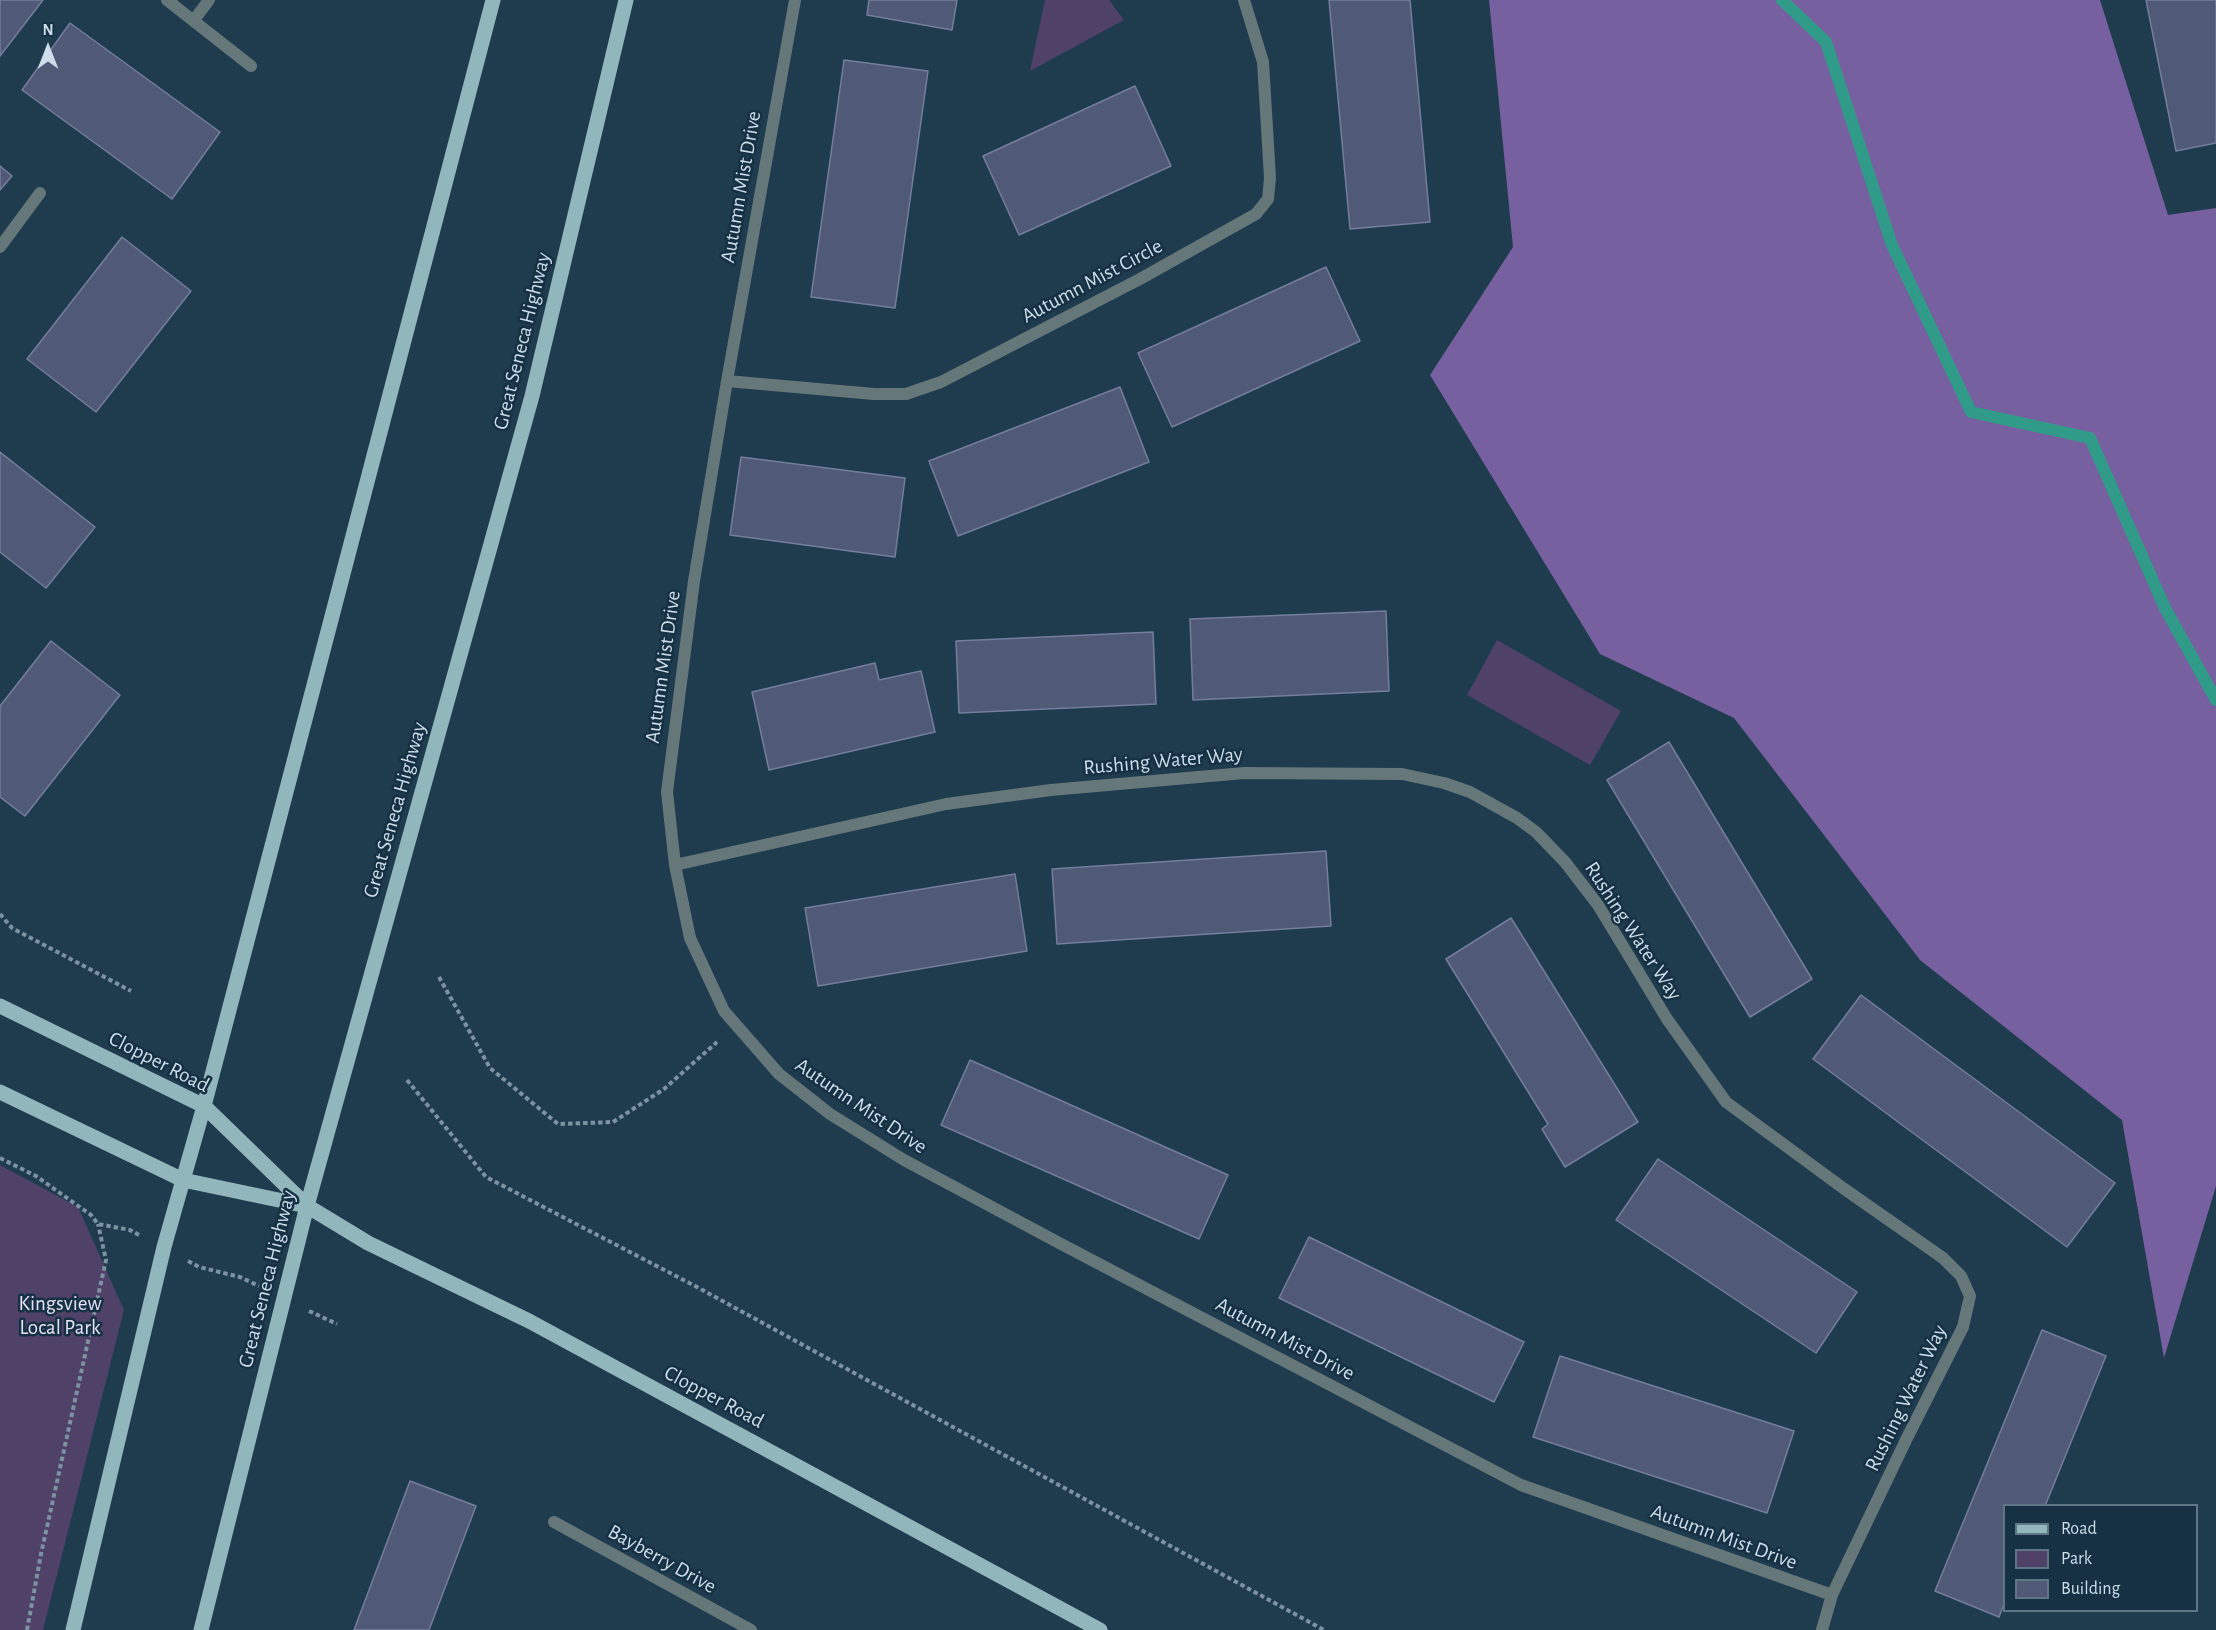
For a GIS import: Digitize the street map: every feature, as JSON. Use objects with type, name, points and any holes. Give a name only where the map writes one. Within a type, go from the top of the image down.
[{"type":"main road","points":[[73,1630],[161,1259],[204,1106],[493,0]]},
{"type":"main road","name":"Great Seneca Highway","points":[[201,1630],[307,1206],[532,396],[626,0]]},
{"type":"main road","name":"Clopper Road","points":[[0,1006],[204,1106],[307,1206],[368,1243],[529,1321],[1100,1630]]},
{"type":"main road","name":"Clopper Road","points":[[0,1092],[183,1180],[307,1206]]},
{"type":"street","points":[[167,0],[250,66]]},
{"type":"street","points":[[194,20],[209,0]]},
{"type":"street","name":"Autumn Mist Drive","points":[[795,0],[694,581],[667,792],[675,865],[690,938],[724,1011],[778,1074],[830,1114],[904,1160],[1510,1480],[1762,1572],[1833,1595]]},
{"type":"street","name":"Autumn Mist Circle","points":[[727,381],[874,394],[906,394],[941,382],[1140,279],[1256,214],[1268,199],[1270,178],[1263,62],[1244,0]]},
{"type":"street","points":[[0,247],[40,193]]},
{"type":"street","name":"Rushing Water Way","points":[[675,865],[946,804],[1051,790],[1244,773],[1402,774],[1444,783],[1470,792],[1517,818],[1536,832],[1565,862],[1598,905],[1667,1019],[1726,1102],[1943,1258],[1961,1276],[1970,1296],[1964,1328],[1906,1440],[1833,1595],[1822,1630]]},
{"type":"street","name":"Bayberry Drive","points":[[554,1522],[751,1630]]},
{"type":"path","points":[[0,914],[12,927],[131,991]]},
{"type":"path","points":[[439,977],[490,1068],[558,1124],[613,1122],[664,1089],[736,1025]]},
{"type":"path","points":[[407,1080],[486,1177],[697,1287],[1324,1630]]},
{"type":"path","points":[[27,1630],[106,1260],[98,1224]]},
{"type":"green space","points":[[1045,0],[1109,0],[1124,20],[1030,71]]},
{"type":"green space","points":[[1497,640],[1621,711],[1590,765],[1467,695]]},
{"type":"green space","name":"Kingsview Local Park","points":[[0,1165],[78,1207],[124,1310],[43,1630],[0,1630]]},
{"type":"shaded area","points":[[1489,0],[2100,0],[2168,215],[2216,208],[2216,1186],[2164,1358],[2122,1120],[1920,960],[1734,718],[1600,654],[1430,375],[1513,247]]},
{"type":"building","points":[[0,0],[43,0],[0,56]]},
{"type":"building","points":[[869,0],[957,0],[952,30],[867,15]]},
{"type":"building","points":[[1329,0],[1410,0],[1430,222],[1350,229]]},
{"type":"building","points":[[2146,0],[2216,0],[2216,143],[2176,151]]},
{"type":"building","points":[[70,23],[220,132],[172,199],[22,90]]},
{"type":"building","points":[[844,60],[928,71],[895,308],[811,297]]},
{"type":"building","points":[[1135,86],[1171,166],[1019,235],[983,156]]},
{"type":"building","points":[[0,166],[12,176],[0,190]]},
{"type":"building","points":[[122,237],[191,291],[96,412],[27,359]]},
{"type":"building","points":[[1326,267],[1360,341],[1172,427],[1138,353]]},
{"type":"building","points":[[1120,387],[1149,462],[958,536],[929,461]]},
{"type":"building","points":[[0,452],[95,527],[46,588],[0,552]]},
{"type":"building","points":[[741,457],[905,478],[895,557],[730,535]]},
{"type":"building","points":[[1386,611],[1389,691],[1193,700],[1190,619]]},
{"type":"building","points":[[1153,632],[1156,704],[959,713],[956,641]]},
{"type":"building","points":[[51,641],[120,695],[25,816],[0,797],[0,706]]},
{"type":"building","points":[[875,663],[879,680],[921,671],[935,732],[769,770],[752,692]]},
{"type":"building","points":[[1669,742],[1812,979],[1750,1017],[1607,780]]},
{"type":"building","points":[[1326,851],[1331,926],[1057,944],[1052,869]]},
{"type":"building","points":[[1015,874],[1027,951],[818,986],[805,908]]},
{"type":"building","points":[[1511,918],[1638,1122],[1565,1167],[1542,1129],[1548,1124],[1446,959]]},
{"type":"building","points":[[1861,995],[2115,1183],[2067,1247],[1813,1059]]},
{"type":"building","points":[[970,1060],[1228,1175],[1199,1239],[941,1125]]},
{"type":"building","points":[[1658,1159],[1857,1292],[1816,1353],[1616,1220]]},
{"type":"building","points":[[1309,1237],[1524,1342],[1494,1402],[1279,1298]]},
{"type":"building","points":[[2042,1330],[2106,1356],[2046,1504],[2003,1504],[2003,1607],[1999,1617],[1935,1591]]},
{"type":"building","points":[[1560,1356],[1794,1431],[1767,1513],[1533,1437]]},
{"type":"building","points":[[410,1481],[476,1506],[429,1630],[354,1630]]},
{"type":"waterway","points":[[1782,0],[1826,42],[1892,245],[1971,412],[2090,438],[2165,608],[2216,700]]}]
